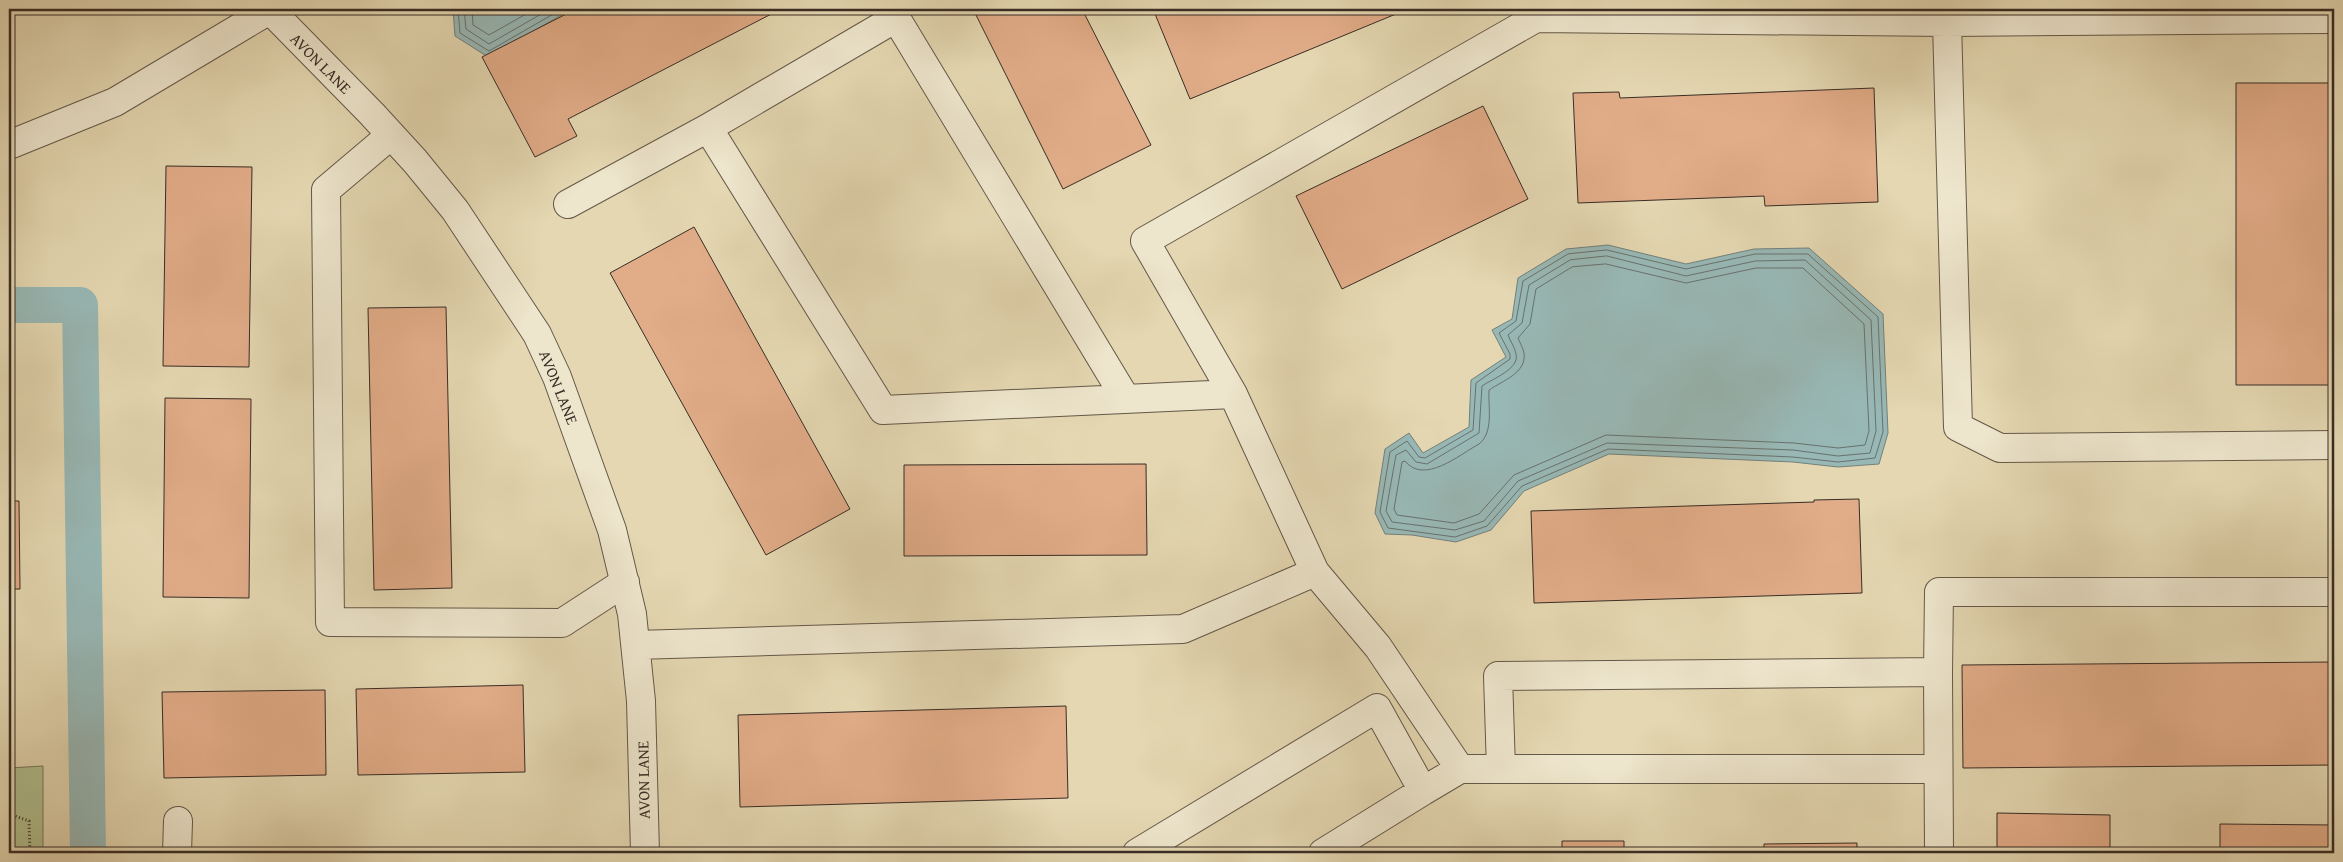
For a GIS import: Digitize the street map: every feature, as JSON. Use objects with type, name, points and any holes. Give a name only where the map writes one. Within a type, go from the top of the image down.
[{"type":"street","name":"AVON LANE","points":[[270,10],[391,135],[455,210],[537,334],[556,377],[596,484],[625,582],[640,672],[644,760],[645,853]]},
{"type":"street","points":[[9,145],[115,102],[270,10]]},
{"type":"street","points":[[1460,769],[1378,647],[1315,572],[1233,394],[1145,241],[1536,13],[2334,19]]},
{"type":"street","points":[[1947,16],[1958,427],[2000,448],[2334,446]]},
{"type":"street","points":[[568,204],[708,128],[896,18],[1126,399]]},
{"type":"street","points":[[708,128],[884,410],[1233,394]]},
{"type":"street","points":[[391,135],[326,190],[330,622],[562,623],[625,582]]},
{"type":"street","points":[[636,646],[1183,629],[1315,572]]},
{"type":"street","points":[[1939,853],[1939,592],[2334,592]]},
{"type":"street","points":[[1500,769],[1498,676],[1938,672]]},
{"type":"street","points":[[1137,853],[1377,708],[1423,791]]},
{"type":"street","points":[[1323,853],[1460,769],[1938,769]]},
{"type":"street","points":[[177,853],[178,821]]},
{"type":"path","points":[[9,814],[29,821],[30,853]]},
{"type":"green space","points":[[43,766],[43,853],[9,853],[9,768]]},
{"type":"water","points":[[453,9],[572,9],[488,57],[455,36]]},
{"type":"water","points":[[1608,245],[1686,264],[1754,249],[1809,248],[1883,314],[1888,433],[1879,464],[1838,467],[1793,462],[1609,454],[1524,491],[1491,530],[1456,542],[1412,535],[1385,534],[1375,513],[1385,449],[1409,433],[1423,453],[1469,427],[1471,380],[1506,357],[1492,330],[1512,319],[1518,278],[1566,249]]},
{"type":"building","points":[[576,9],[781,9],[568,119],[577,136],[535,157],[482,57]]},
{"type":"building","points":[[973,9],[1082,9],[1151,145],[1063,189]]},
{"type":"building","points":[[1153,9],[1408,9],[1190,99]]},
{"type":"building","points":[[2236,83],[2334,83],[2334,385],[2236,385]]},
{"type":"building","points":[[1874,88],[1878,202],[1765,206],[1764,196],[1578,203],[1573,93],[1619,92],[1620,98]]},
{"type":"building","points":[[1483,106],[1528,199],[1342,289],[1296,196]]},
{"type":"building","points":[[166,166],[252,167],[249,367],[163,366]]},
{"type":"building","points":[[694,227],[850,509],[766,555],[610,273]]},
{"type":"building","points":[[446,307],[452,588],[374,590],[368,308]]},
{"type":"building","points":[[165,398],[251,399],[249,598],[163,597]]},
{"type":"building","points":[[1146,464],[1147,555],[904,556],[904,465]]},
{"type":"building","points":[[1859,499],[1862,593],[1534,603],[1531,511]]},
{"type":"building","points":[[9,501],[19,501],[20,589],[9,589]]},
{"type":"building","points":[[2334,662],[2334,765],[1963,768],[1962,665]]},
{"type":"building","points":[[523,685],[525,772],[358,775],[356,689]]},
{"type":"building","points":[[325,690],[326,775],[164,778],[162,692]]},
{"type":"building","points":[[1066,706],[1068,798],[740,807],[738,715]]},
{"type":"building","points":[[1997,813],[2110,815],[2110,853],[1997,853]]},
{"type":"building","points":[[2220,824],[2334,825],[2334,853],[2220,853]]},
{"type":"building","points":[[1562,841],[1624,841],[1624,848],[1654,848],[1654,853],[1544,853],[1544,849],[1562,849]]},
{"type":"building","points":[[1857,843],[1857,853],[1764,853],[1764,844]]},
{"type":"waterway","points":[[9,305],[80,305],[88,853]]}]
